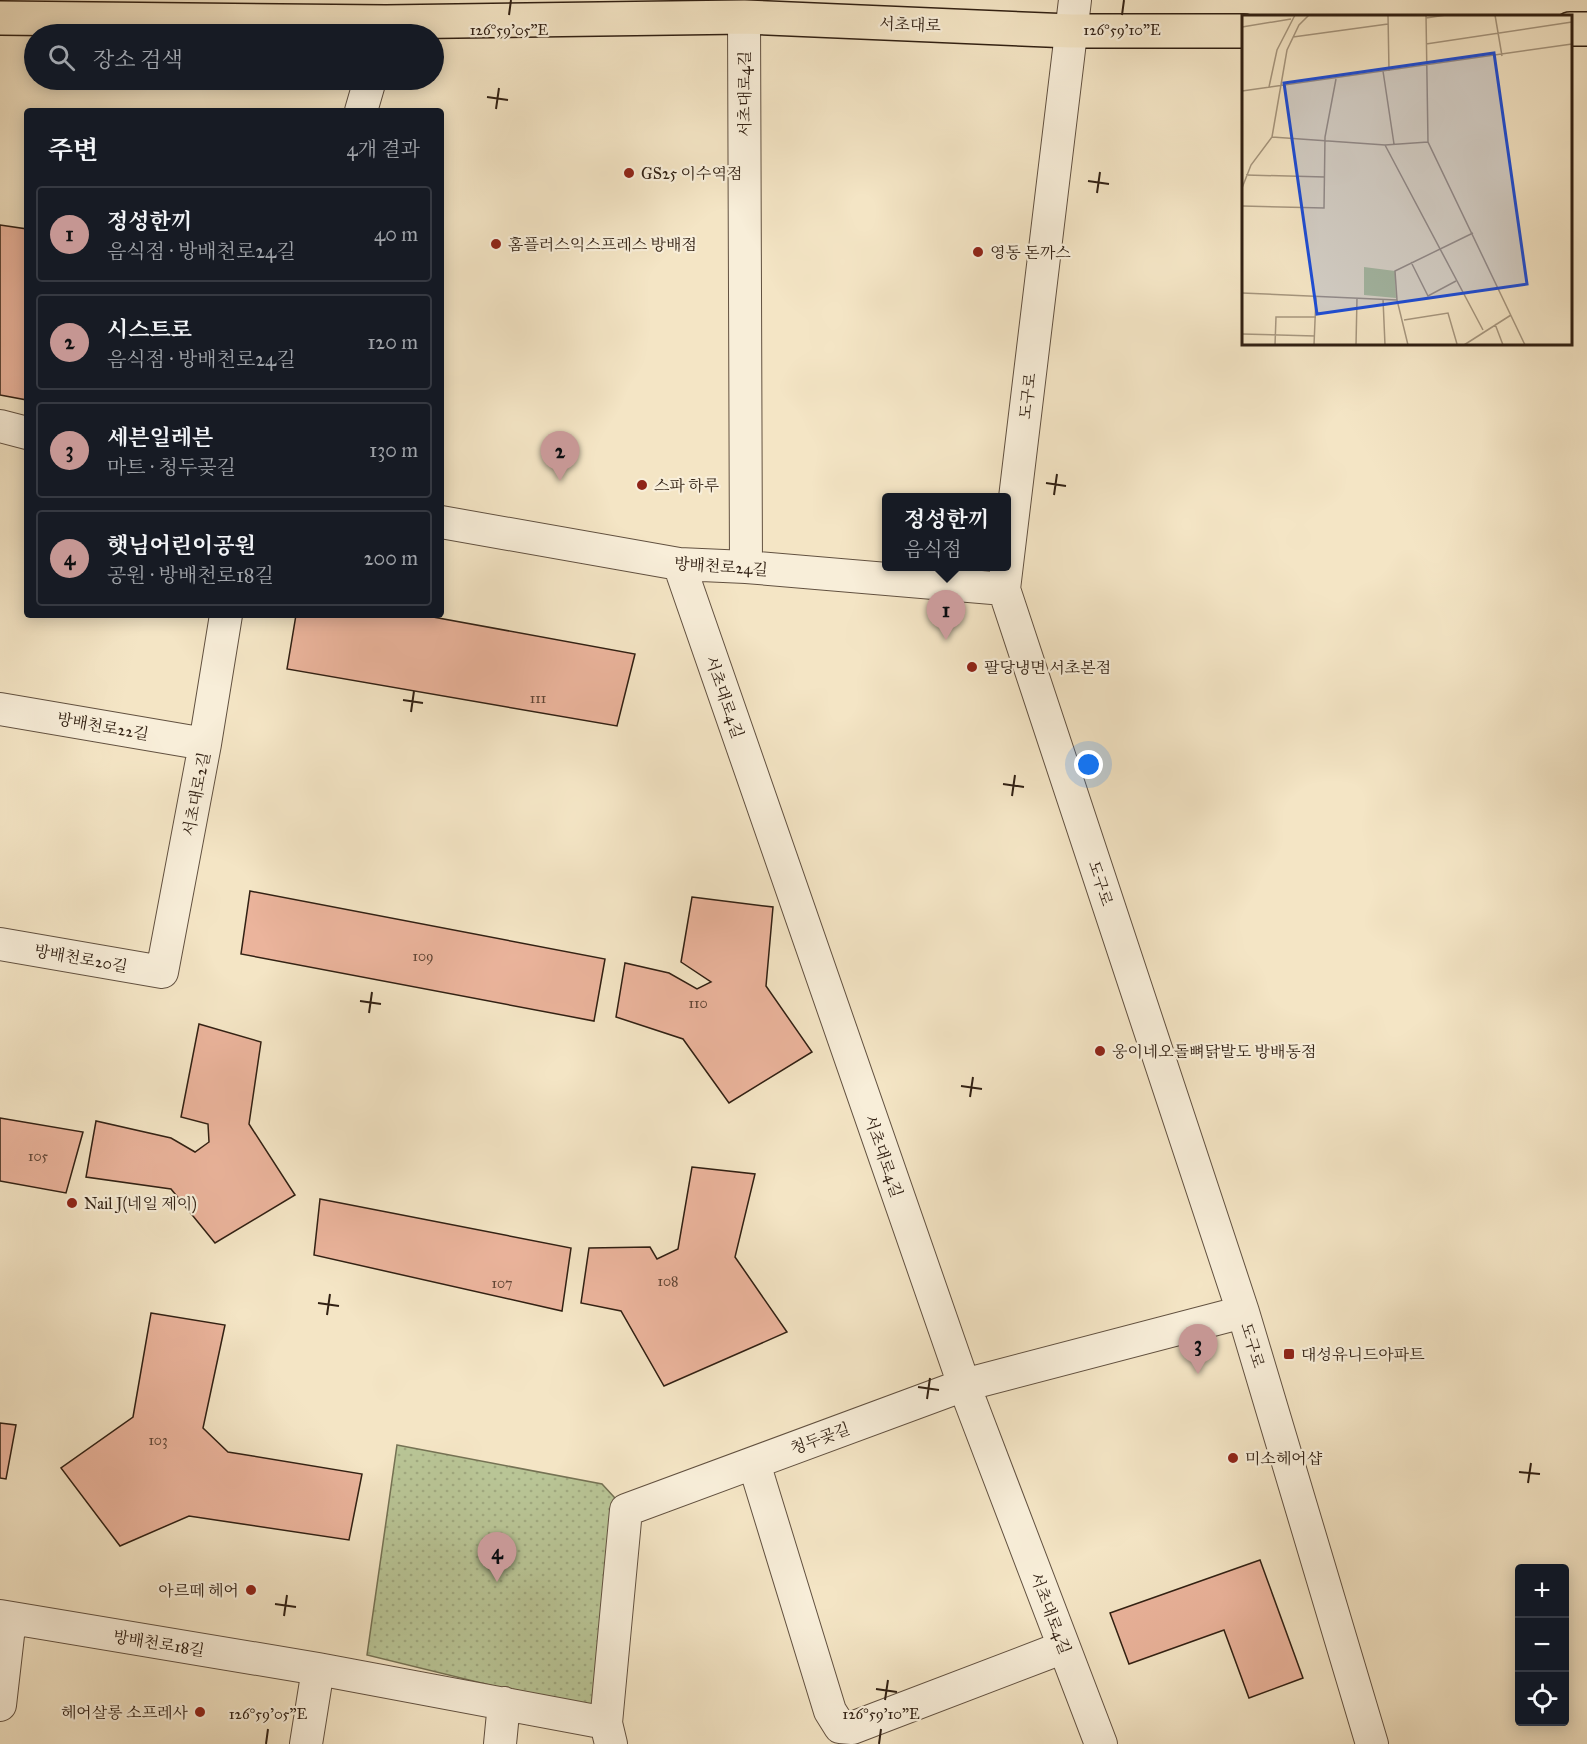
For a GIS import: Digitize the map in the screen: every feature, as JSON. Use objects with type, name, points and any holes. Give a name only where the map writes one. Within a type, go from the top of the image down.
[{"type":"main road","name":"서초대로","points":[[444,26],[744,18],[787,10],[1073,16],[1242,31]]},
{"type":"main road","name":"서초대로","points":[[0,18],[230,24]]},
{"type":"main road","points":[[1572,30],[1587,29]]},
{"type":"street","name":"도구로","points":[[1011,531],[1073,16]]},
{"type":"street","name":"서초대로4길","points":[[744,18],[747,567]]},
{"type":"street","points":[[362,108],[366,90]]},
{"type":"street","points":[[0,426],[24,432]]},
{"type":"street","name":"방배천로24길","points":[[444,523],[679,564],[747,567],[1004,589]]},
{"type":"street","name":"서초대로4길","points":[[679,564],[964,1385],[1101,1744]]},
{"type":"street","name":"도구로","points":[[1006,571],[1004,589],[1243,1312],[1372,1744]]},
{"type":"street","name":"서초대로2길","points":[[162,972],[205,744],[226,618]]},
{"type":"street","name":"방배천로22길","points":[[0,709],[205,744]]},
{"type":"street","name":"방배천로20길","points":[[0,944],[162,972]]},
{"type":"street","name":"청두곶길","points":[[608,1733],[626,1510],[964,1385],[1243,1312]]},
{"type":"street","points":[[754,1463],[830,1712],[840,1727],[852,1728],[1064,1647]]},
{"type":"street","points":[[0,1705],[5,1617]]},
{"type":"street","name":"방배천로18길","points":[[5,1617],[318,1669],[504,1703],[608,1733]]},
{"type":"street","points":[[306,1744],[318,1669]]},
{"type":"street","points":[[500,1744],[504,1703]]},
{"type":"green space","points":[[397,1445],[602,1484],[626,1510],[600,1712],[367,1655]]},
{"type":"building","points":[[0,225],[24,229],[24,399],[0,395]]},
{"type":"building","points":[[296,618],[438,618],[635,654],[617,726],[287,669]]},
{"type":"building","points":[[250,891],[605,959],[594,1021],[241,954]]},
{"type":"building","points":[[692,897],[773,907],[766,986],[812,1052],[729,1103],[683,1039],[616,1017],[625,963],[669,973],[697,989],[711,982],[681,962]]},
{"type":"building","points":[[199,1024],[261,1042],[249,1124],[295,1195],[215,1243],[171,1189],[86,1177],[96,1121],[171,1138],[195,1152],[209,1142],[208,1124],[181,1117]]},
{"type":"building","points":[[0,1118],[83,1132],[66,1193],[0,1181]]},
{"type":"building","points":[[692,1167],[755,1174],[735,1257],[787,1332],[664,1386],[621,1311],[581,1303],[589,1248],[650,1247],[657,1259],[678,1249]]},
{"type":"building","points":[[320,1199],[571,1248],[562,1311],[314,1255]]},
{"type":"building","points":[[151,1313],[225,1325],[203,1428],[228,1452],[362,1474],[349,1540],[189,1516],[120,1546],[61,1468],[133,1417]]},
{"type":"building","points":[[0,1423],[16,1425],[6,1479],[0,1478]]},
{"type":"building","points":[[1260,1560],[1303,1678],[1249,1698],[1224,1630],[1129,1664],[1110,1613]]},
{"type":"place","name":"GS25 이수역점","points":[[629,173]]},
{"type":"place","name":"홈플러스익스프레스 방배점","points":[[496,244]]},
{"type":"place","name":"영동 돈까스","points":[[978,252]]},
{"type":"place","name":"시스트로","points":[[560,481]]},
{"type":"place","name":"스파 하루","points":[[642,485]]},
{"type":"place","name":"정성한끼","points":[[946,640]]},
{"type":"place","name":"팔당냉면 서초본점","points":[[972,667]]},
{"type":"place","name":"웅이네오돌뼈닭발도 방배동점","points":[[1100,1051]]},
{"type":"place","name":"Nail J(네일 제이)","points":[[72,1203]]},
{"type":"place","name":"대성유니드아파트","points":[[1289,1354]]},
{"type":"place","name":"세븐일레븐","points":[[1198,1374]]},
{"type":"place","name":"미소헤어샵","points":[[1233,1458]]},
{"type":"place","name":"햇님어린이공원","points":[[497,1582]]},
{"type":"place","name":"아르떼 헤어","points":[[251,1590]]},
{"type":"place","name":"헤어살롱 소프레사","points":[[200,1712]]}]
